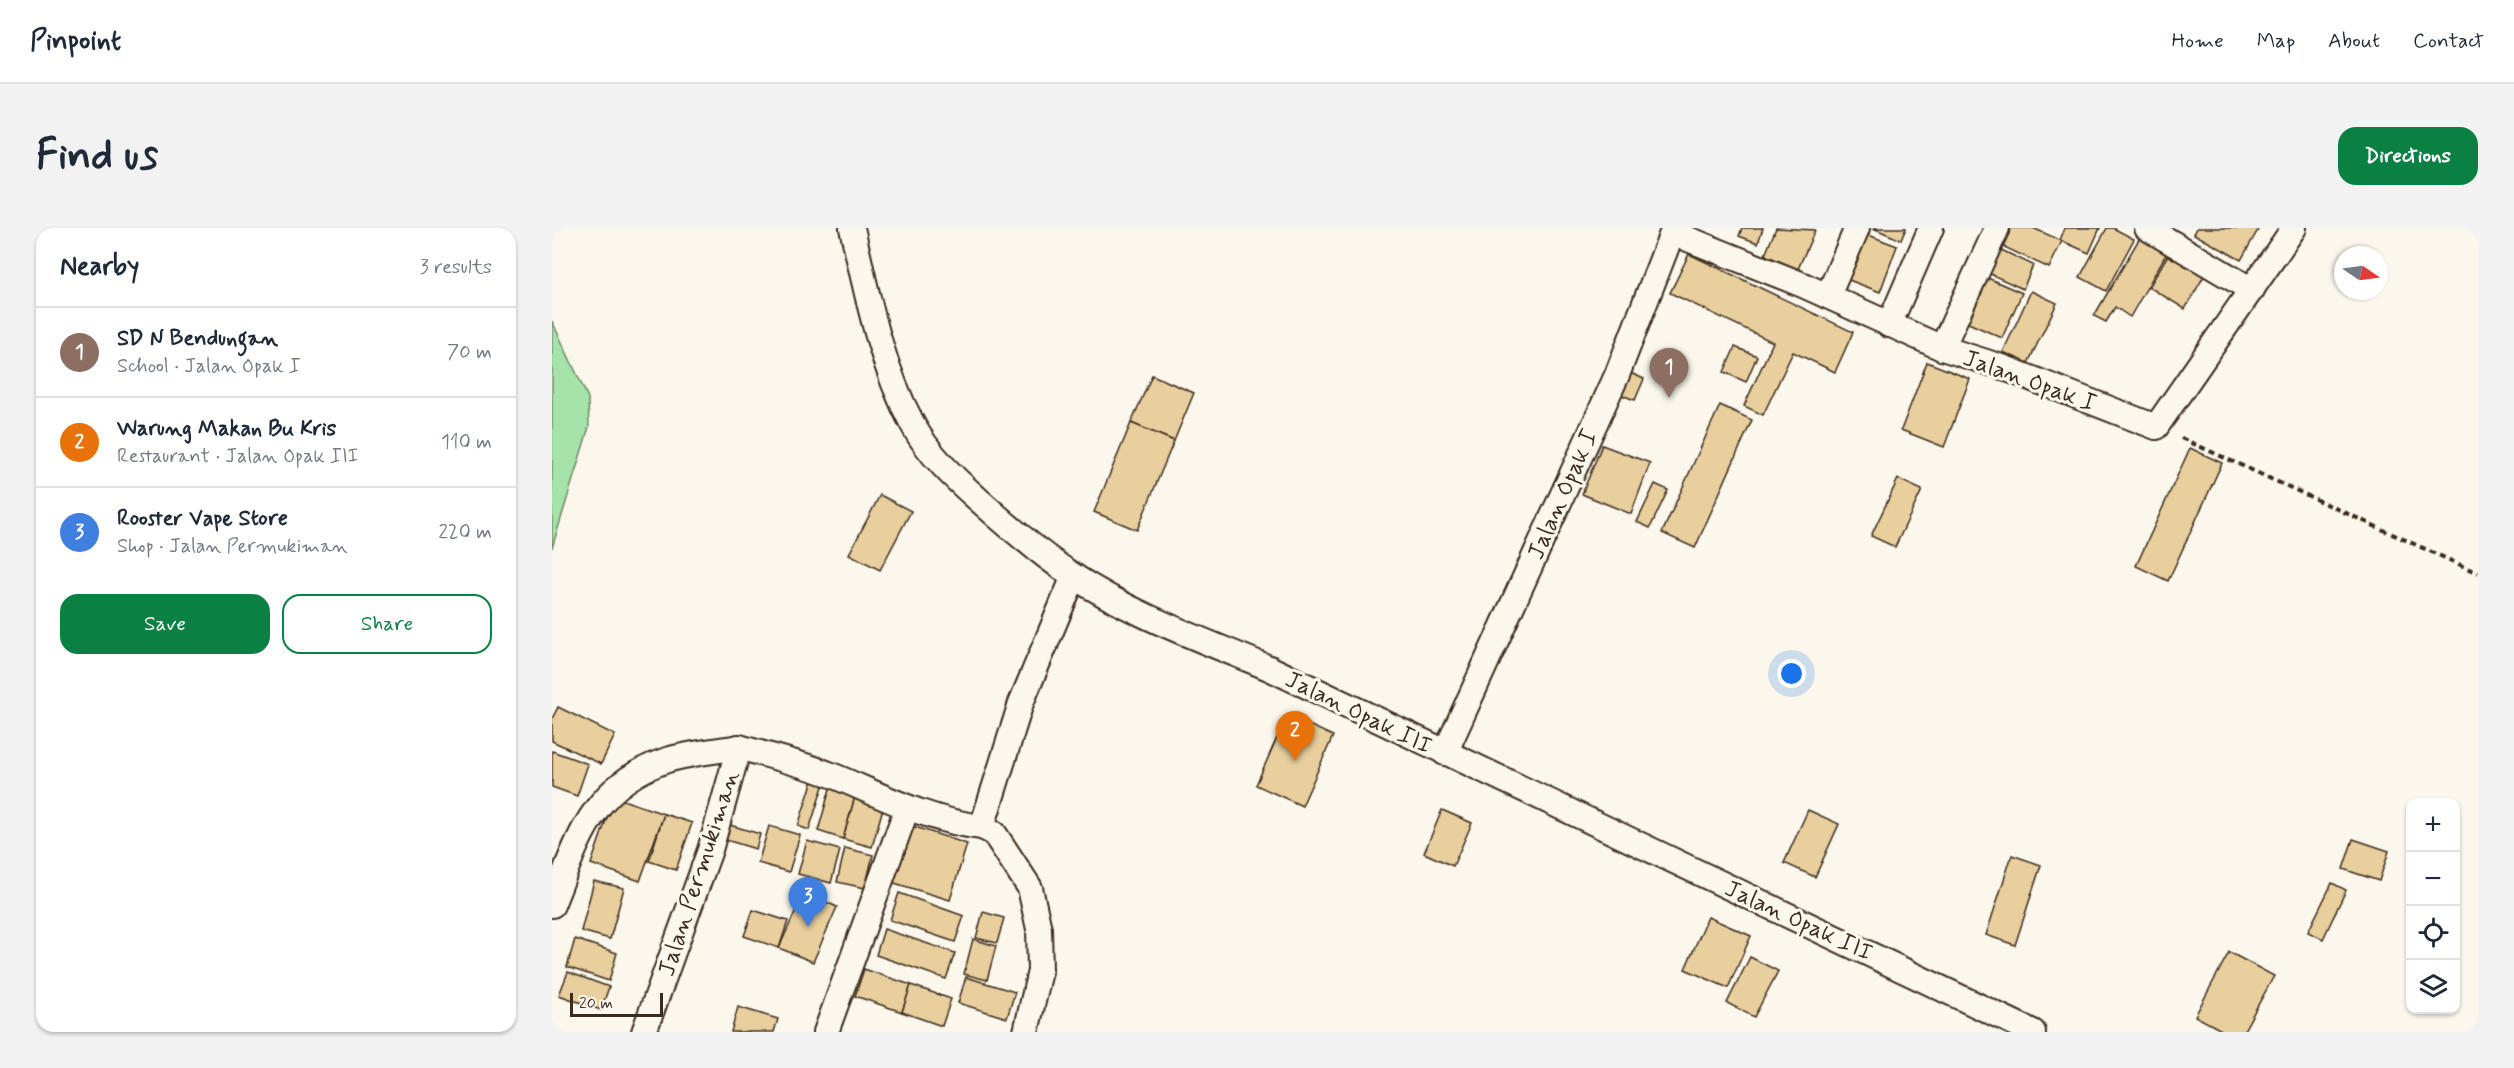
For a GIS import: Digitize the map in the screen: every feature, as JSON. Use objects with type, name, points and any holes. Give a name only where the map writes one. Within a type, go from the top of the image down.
[{"type":"street","name":"Jalan Opak III","points":[[852,228],[873,320],[895,387],[912,424],[946,470],[1025,542],[1074,576],[1152,619],[1269,668],[2033,1032]]},
{"type":"street","points":[[1828,296],[1857,228]]},
{"type":"street","points":[[1890,325],[1931,228]]},
{"type":"street","points":[[1942,348],[1997,228]]},
{"type":"street","points":[[2147,228],[2252,290]]},
{"type":"street","points":[[2156,427],[2294,228]]},
{"type":"street","name":"Jalan Opak I","points":[[1444,753],[1617,375],[1673,230],[1828,296],[1942,348],[2002,367],[2156,427]]},
{"type":"street","points":[[1026,1032],[1040,970],[1039,929],[1030,888],[994,833],[982,827],[1021,703],[1074,576]]},
{"type":"street","name":"Jalan Permukiman","points":[[552,904],[587,823],[599,803],[632,775],[669,759],[740,747],[825,772],[907,808],[950,821],[982,827]]},
{"type":"street","name":"Jalan Permukiman","points":[[644,1032],[710,850],[740,747]]},
{"type":"street","points":[[826,1032],[907,808]]},
{"type":"path","points":[[2156,427],[2478,573]]},
{"type":"green space","points":[[552,321],[588,398],[589,427],[552,548]]},
{"type":"building","points":[[1742,228],[1763,228],[1758,243],[1739,236]]},
{"type":"building","points":[[1776,228],[1815,230],[1798,269],[1765,255]]},
{"type":"building","points":[[1873,228],[1906,228],[1901,240]]},
{"type":"building","points":[[2008,228],[2033,228],[2062,241],[2049,268],[2000,245]]},
{"type":"building","points":[[2065,228],[2100,228],[2089,253],[2060,240]]},
{"type":"building","points":[[2107,228],[2113,228],[2134,239],[2106,291],[2080,277]]},
{"type":"building","points":[[2197,228],[2259,228],[2241,260],[2194,234]]},
{"type":"building","points":[[1858,231],[1897,246],[1880,292],[1841,277]]},
{"type":"building","points":[[2142,234],[2169,249],[2130,317],[2115,307],[2106,322],[2094,316]]},
{"type":"building","points":[[2172,248],[2208,269],[2185,309],[2149,287]]},
{"type":"building","points":[[1999,249],[2033,265],[2023,289],[1988,273]]},
{"type":"building","points":[[1689,254],[1853,332],[1835,372],[1793,352],[1763,415],[1744,406],[1773,342],[1670,293]]},
{"type":"building","points":[[1983,276],[2022,293],[2002,338],[1964,321]]},
{"type":"building","points":[[2031,291],[2057,303],[2028,363],[2003,352]]},
{"type":"building","points":[[1735,347],[1757,356],[1746,382],[1724,372]]},
{"type":"building","points":[[1927,362],[1970,379],[1944,447],[1901,430]]},
{"type":"building","points":[[1628,372],[1644,379],[1635,400],[1619,394]]},
{"type":"building","points":[[1152,375],[1194,393],[1174,441],[1131,423]]},
{"type":"building","points":[[1720,405],[1752,420],[1695,548],[1662,533]]},
{"type":"building","points":[[1131,423],[1174,441],[1137,530],[1094,512]]},
{"type":"building","points":[[1602,445],[1650,463],[1631,514],[1582,494]]},
{"type":"building","points":[[2190,448],[2222,463],[2168,581],[2136,566]]},
{"type":"building","points":[[1898,479],[1922,490],[1895,547],[1871,536]]},
{"type":"building","points":[[1655,484],[1668,490],[1650,528],[1637,522]]},
{"type":"building","points":[[880,495],[911,511],[880,570],[849,554]]},
{"type":"building","points":[[558,707],[615,735],[601,764],[552,741],[552,719]]},
{"type":"building","points":[[1287,715],[1333,736],[1302,806],[1256,785]]},
{"type":"building","points":[[552,751],[588,764],[577,796],[552,787]]},
{"type":"building","points":[[813,780],[824,783],[809,830],[798,826]]},
{"type":"building","points":[[831,785],[856,793],[843,839],[818,831]]},
{"type":"building","points":[[856,793],[885,801],[872,847],[843,839]]},
{"type":"building","points":[[614,797],[664,814],[640,881],[591,864]]},
{"type":"building","points":[[1442,810],[1472,823],[1453,866],[1424,853]]},
{"type":"building","points":[[1808,810],[1839,824],[1815,877],[1784,863]]},
{"type":"building","points":[[664,814],[692,823],[676,870],[649,861]]},
{"type":"building","points":[[730,825],[760,834],[756,849],[726,840]]},
{"type":"building","points":[[909,825],[967,844],[950,900],[891,882]]},
{"type":"building","points":[[769,826],[800,835],[789,872],[758,863]]},
{"type":"building","points":[[2353,839],[2389,851],[2379,881],[2343,869]]},
{"type":"building","points":[[807,841],[840,850],[831,883],[798,874]]},
{"type":"building","points":[[845,848],[873,855],[865,888],[837,882]]},
{"type":"building","points":[[2012,855],[2041,865],[2015,945],[1986,935]]},
{"type":"building","points":[[594,881],[624,888],[610,939],[581,931]]},
{"type":"building","points":[[2332,883],[2346,890],[2323,939],[2308,932]]},
{"type":"building","points":[[804,892],[837,907],[813,962],[779,948]]},
{"type":"building","points":[[899,893],[964,916],[955,942],[890,920]]},
{"type":"building","points":[[753,910],[788,921],[779,948],[744,936]]},
{"type":"building","points":[[983,912],[1004,918],[997,943],[976,938]]},
{"type":"building","points":[[1708,917],[1751,936],[1728,988],[1685,969]]},
{"type":"building","points":[[884,929],[955,953],[946,979],[876,955]]},
{"type":"building","points":[[575,939],[617,953],[609,981],[567,967]]},
{"type":"building","points":[[973,939],[996,946],[987,980],[964,974]]},
{"type":"building","points":[[2229,952],[2274,976],[2243,1032],[2225,1032],[2195,1016]]},
{"type":"building","points":[[1750,957],[1778,971],[1754,1017],[1727,1003]]},
{"type":"building","points":[[864,969],[911,985],[902,1012],[855,996]]},
{"type":"building","points":[[568,972],[609,987],[601,1010],[559,995]]},
{"type":"building","points":[[966,977],[1015,992],[1007,1018],[958,1003]]},
{"type":"building","points":[[911,985],[951,999],[942,1026],[902,1012]]},
{"type":"building","points":[[738,1007],[778,1019],[774,1032],[731,1032]]},
{"type":"place","name":"SD N Bendungan","points":[[1669,398]]},
{"type":"place","name":"Warung Makan Bu Kris","points":[[1295,761]]},
{"type":"place","name":"Rooster Vape Store","points":[[808,927]]}]
